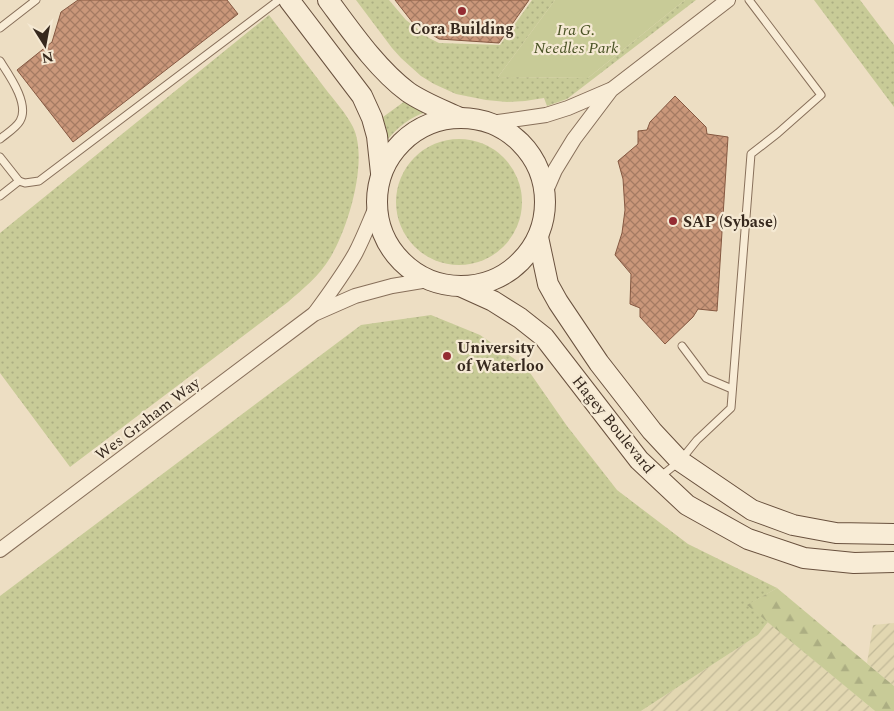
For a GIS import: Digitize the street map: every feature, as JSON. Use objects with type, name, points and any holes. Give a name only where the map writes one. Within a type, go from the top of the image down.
[{"type":"street","points":[[289,0],[362,96],[372,118],[377,136],[382,173]]},
{"type":"street","points":[[328,0],[378,64],[395,82],[416,98],[460,118]]},
{"type":"street","points":[[491,123],[546,115],[611,90],[728,0]]},
{"type":"street","points":[[545,193],[555,170],[574,139],[611,90]]},
{"type":"street","points":[[460,118],[491,123],[515,138],[529,152],[539,170],[545,193],[545,214],[538,237],[530,252],[520,263],[495,280],[480,285],[462,287],[428,280],[412,272],[399,261],[381,232],[376,207],[376,192],[382,173],[396,147],[416,130],[440,120],[460,118]]},
{"type":"street","name":"Wes Graham Way","points":[[314,314],[353,258],[376,207]]},
{"type":"street","name":"Hagey Boulevard","points":[[538,237],[548,284],[558,302],[599,363],[652,431],[680,461],[752,510],[793,525],[836,533],[894,534]]},
{"type":"street","name":"Wes Graham Way","points":[[0,550],[314,314],[354,296],[392,286],[428,280]]},
{"type":"street","name":"Hagey Boulevard","points":[[462,287],[493,301],[520,318],[544,337],[639,460],[687,505],[748,539],[804,558],[854,563],[894,562]]},
{"type":"lane","points":[[0,28],[36,0]]},
{"type":"lane","points":[[0,157],[19,181],[25,183],[39,181],[279,0]]},
{"type":"lane","points":[[658,478],[680,461],[697,440],[731,408],[751,154],[821,95],[749,0]]},
{"type":"lane","points":[[0,61],[12,80],[23,106],[20,122],[0,139]]},
{"type":"lane","points":[[0,196],[19,181]]},
{"type":"lane","points":[[682,346],[706,378],[732,389]]},
{"type":"shaded area","points":[[768,622],[875,711],[641,711],[758,635]]},
{"type":"shaded area","points":[[894,623],[894,686],[867,663],[873,625]]},
{"type":"green space","points":[[356,0],[389,0],[406,20],[429,38],[439,43],[500,45],[532,0],[555,0],[498,77],[588,78],[685,0],[696,0],[567,99],[547,106],[544,98],[507,102],[486,100],[456,94],[434,84],[421,76],[401,58]]},
{"type":"green space","name":"Ira G. Needles Park","points":[[555,0],[685,0],[588,78],[498,77]]},
{"type":"green space","points":[[814,0],[860,0],[894,45],[894,107]]},
{"type":"green space","points":[[269,15],[353,127],[359,157],[358,175],[349,213],[337,245],[321,271],[288,302],[70,467],[0,373],[0,233]]},
{"type":"green space","points":[[405,101],[426,112],[406,122],[388,139],[383,117]]},
{"type":"green space","points":[[459,139],[483,144],[504,157],[517,178],[522,202],[517,226],[504,247],[483,260],[459,265],[435,260],[414,247],[401,226],[396,202],[401,178],[414,157],[435,144]]},
{"type":"green space","points":[[431,315],[480,335],[526,367],[567,426],[617,490],[688,544],[777,588],[748,605],[768,622],[758,635],[641,711],[0,711],[0,596],[361,325]]},
{"type":"green space","points":[[777,588],[894,686],[894,711],[875,711],[747,605]]},
{"type":"building","points":[[78,0],[227,0],[238,14],[73,142],[17,70],[52,42],[61,12]]},
{"type":"building","name":"Cora Building","points":[[395,0],[529,0],[499,43],[439,39],[413,23]]},
{"type":"building","name":"SAP (Sybase)","points":[[675,96],[706,127],[707,134],[728,137],[717,311],[698,309],[693,317],[665,344],[640,317],[640,308],[630,304],[631,274],[615,255],[622,233],[625,210],[623,179],[618,161],[638,144],[638,131],[647,130],[650,122]]},
{"type":"place","name":"Cora Building","points":[[462,11]]},
{"type":"place","name":"SAP (Sybase)","points":[[673,221]]},
{"type":"place","name":"University of Waterloo","points":[[447,356]]}]
